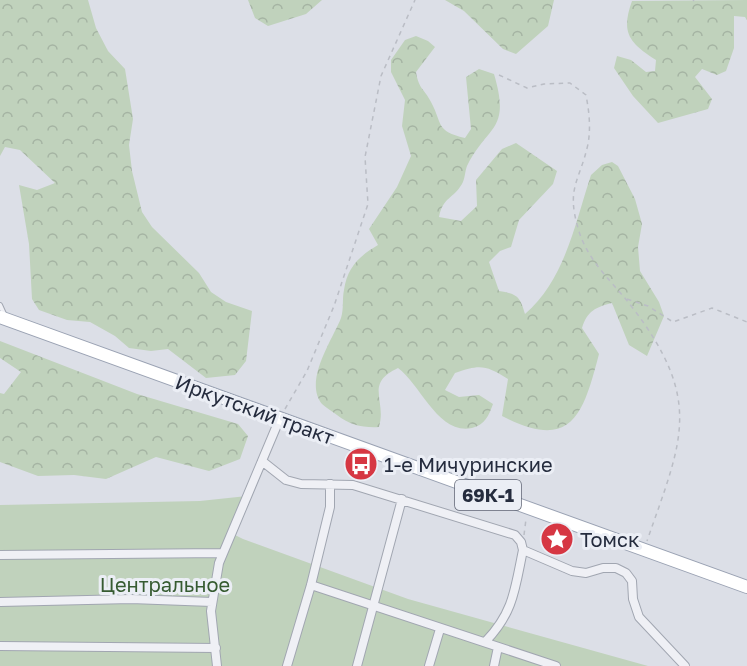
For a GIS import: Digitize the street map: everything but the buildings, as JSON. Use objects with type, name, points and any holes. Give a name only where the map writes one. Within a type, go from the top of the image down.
[{"type":"main road","name":"Иркутский тракт","points":[[3,318],[747,587]]},
{"type":"street","points":[[217,666],[212,626],[212,602],[223,553],[280,418]]},
{"type":"street","points":[[262,461],[286,480],[301,483],[353,485],[457,518],[501,529],[515,535],[522,546],[533,556],[573,571],[586,573],[603,568],[616,568],[626,573],[632,581],[633,599],[639,617],[685,666]]},
{"type":"street","points":[[287,666],[311,585],[330,507],[330,484]]},
{"type":"street","points":[[357,666],[402,499]]},
{"type":"street","points":[[486,641],[502,624],[511,605],[522,546]]},
{"type":"street","points":[[0,555],[223,553]]},
{"type":"street","points":[[311,585],[556,666]]},
{"type":"street","points":[[0,602],[131,599],[212,602]]},
{"type":"street","points":[[429,666],[440,629]]},
{"type":"street","points":[[0,646],[216,648]]},
{"type":"street","points":[[494,666],[498,647]]},
{"type":"lane","points":[[0,305],[3,318]]},
{"type":"path","points":[[280,418],[307,370],[348,265],[368,204],[365,157],[381,76],[416,0]]},
{"type":"path","points":[[499,75],[527,88],[544,84],[570,83],[586,94],[590,120],[588,143],[572,193],[574,213],[585,245],[595,263],[625,298],[650,336],[675,381],[681,420],[676,455],[644,550]]},
{"type":"path","points":[[625,298],[648,306],[673,322],[712,308],[747,322]]},
{"type":"path","points":[[522,546],[530,510]]},
{"type":"green space","points":[[0,0],[88,0],[96,28],[108,51],[125,69],[133,119],[129,145],[132,171],[142,212],[152,227],[199,273],[211,292],[226,302],[252,311],[246,361],[235,375],[206,378],[168,349],[151,351],[129,348],[115,336],[90,322],[67,320],[39,310],[32,299],[29,244],[19,185],[37,190],[55,183],[20,150],[5,147],[0,156]]},
{"type":"green space","points":[[248,0],[322,0],[306,14],[268,26],[255,18]]},
{"type":"green space","points":[[445,0],[554,0],[548,26],[516,54],[503,49],[464,11]]},
{"type":"green space","points":[[747,0],[747,20],[745,17],[734,16],[734,48],[726,71],[717,75],[702,69],[695,77],[712,99],[708,109],[658,123],[633,96],[614,68],[617,56],[631,60],[646,72],[655,71],[656,60],[633,42],[627,29],[632,1]]},
{"type":"green space","points":[[416,36],[435,47],[416,72],[420,86],[431,102],[441,126],[449,133],[465,138],[471,129],[466,77],[479,69],[494,74],[499,93],[500,107],[495,126],[475,152],[467,166],[462,184],[443,206],[439,217],[461,221],[477,206],[476,180],[502,149],[516,143],[557,171],[553,184],[519,220],[511,247],[500,251],[489,262],[499,291],[517,297],[525,314],[539,300],[559,268],[574,231],[591,175],[602,165],[612,162],[618,166],[635,199],[642,224],[638,247],[640,271],[659,302],[664,316],[647,356],[629,345],[612,303],[597,308],[589,314],[582,328],[599,354],[580,410],[571,421],[559,428],[544,430],[526,426],[502,416],[508,379],[483,367],[455,373],[445,390],[459,397],[479,395],[493,404],[483,422],[472,428],[460,428],[440,417],[398,368],[382,380],[379,387],[381,417],[379,427],[362,426],[347,421],[322,404],[317,395],[316,384],[321,360],[341,318],[343,293],[348,275],[360,258],[378,245],[369,229],[397,187],[411,156],[402,126],[405,100],[391,72],[391,60],[405,40]]},
{"type":"green space","points":[[0,341],[137,394],[238,424],[248,436],[240,459],[209,471],[156,457],[106,479],[74,475],[38,476],[0,462],[0,393],[4,394],[21,372],[0,358]]},
{"type":"green space","name":"Центральное","points":[[247,496],[233,534],[243,539],[408,599],[648,666],[0,666],[0,505],[200,501]]},
{"type":"place","name":"1-е Мичуринские","points":[[361,464]]},
{"type":"place","name":"Томск","points":[[557,539]]}]
